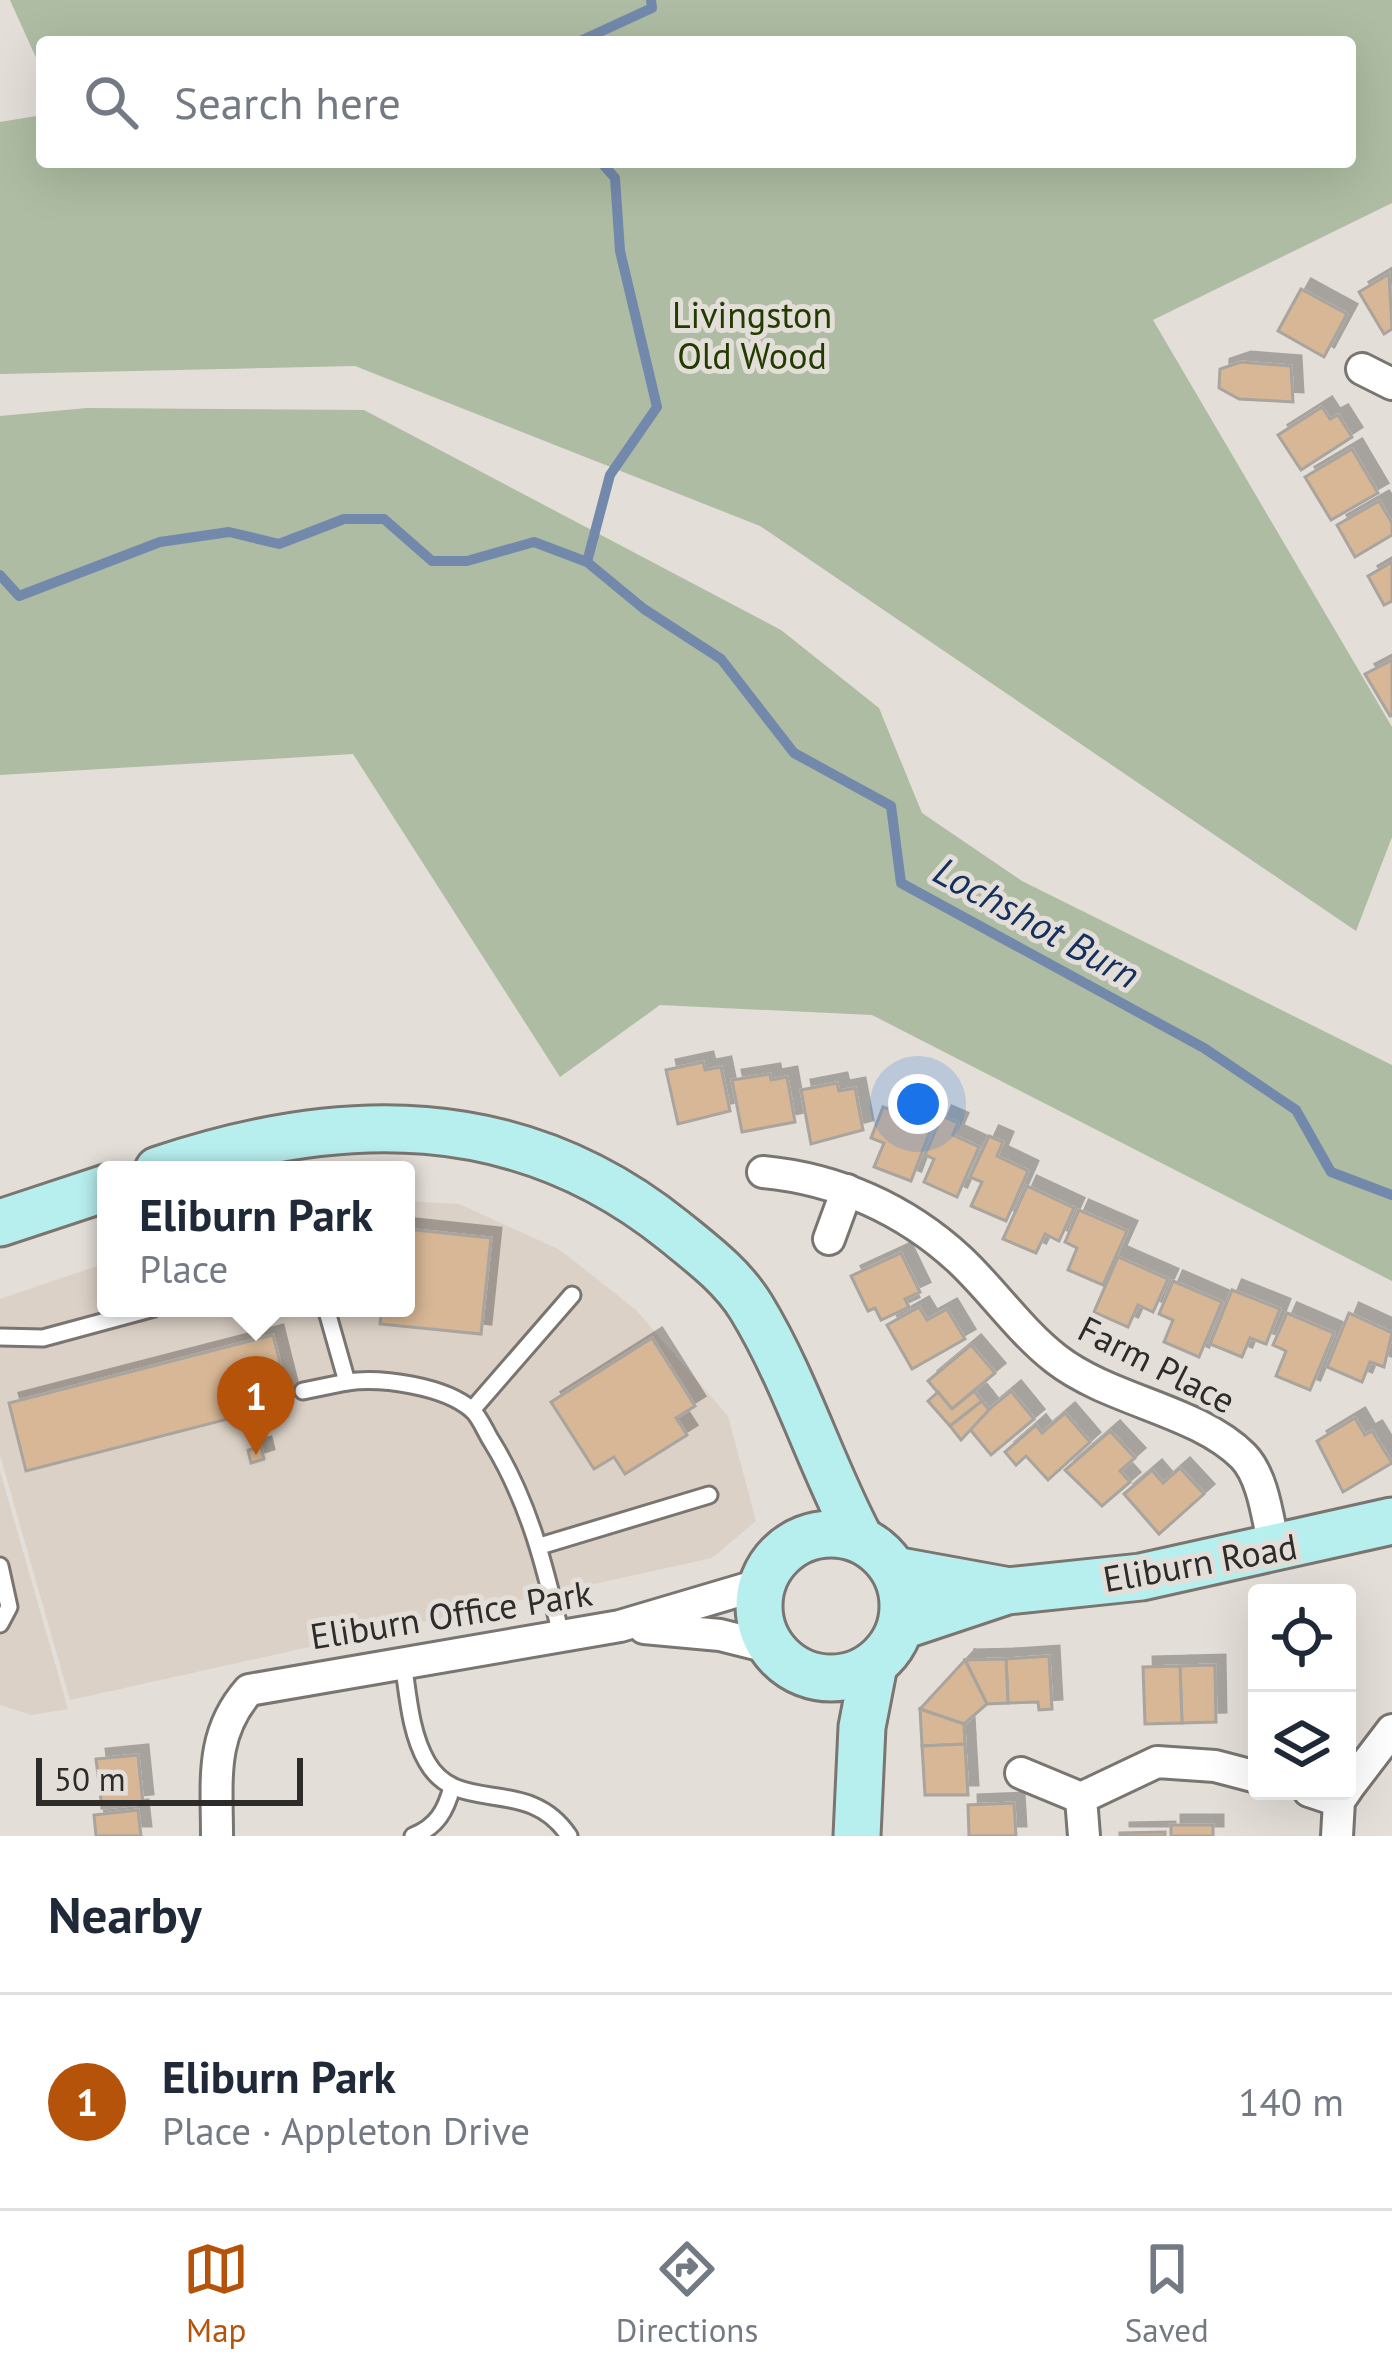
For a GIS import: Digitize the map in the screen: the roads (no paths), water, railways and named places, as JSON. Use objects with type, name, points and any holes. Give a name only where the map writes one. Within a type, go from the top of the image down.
[{"type":"street","points":[[1362,369],[1392,384]]},
{"type":"street","points":[[190,1161],[291,1132],[366,1126],[431,1131],[560,1161],[654,1215],[716,1265],[749,1304],[859,1538],[894,1570],[904,1597],[902,1626],[874,1665],[856,1816]]},
{"type":"street","name":"Farm Place","points":[[763,1172],[847,1190],[906,1217],[960,1260],[1057,1360],[1127,1399],[1221,1438],[1247,1459],[1275,1551]]},
{"type":"street","points":[[0,1223],[97,1190]]},
{"type":"street","points":[[829,1238],[847,1190]]},
{"type":"street","points":[[805,1426],[802,1493],[788,1547],[762,1584],[758,1606],[790,1662],[835,1723],[856,1816]]},
{"type":"street","name":"Eliburn Road","points":[[902,1626],[1007,1591],[1141,1577],[1390,1529]]},
{"type":"street","points":[[788,1547],[832,1533],[859,1538]]},
{"type":"street","name":"Eliburn Road","points":[[894,1570],[1007,1591]]},
{"type":"street","name":"Eliburn Office Park","points":[[218,1836],[216,1752],[228,1714],[249,1690],[620,1626],[762,1584]]},
{"type":"street","name":"Eliburn Office Park","points":[[620,1626],[720,1635],[790,1662]]},
{"type":"street","points":[[790,1662],[842,1678],[874,1665]]},
{"type":"street","points":[[1356,1770],[1392,1730]]},
{"type":"street","points":[[1021,1773],[1082,1798],[1156,1762],[1215,1766],[1248,1775]]},
{"type":"street","points":[[1082,1798],[1084,1836]]},
{"type":"street","points":[[1335,1800],[1337,1836]]},
{"type":"lane","points":[[472,1410],[572,1294]]},
{"type":"lane","points":[[0,1337],[43,1338],[121,1317]]},
{"type":"lane","points":[[328,1317],[346,1382]]},
{"type":"lane","points":[[303,1391],[373,1378],[418,1387],[472,1410],[512,1474],[540,1546],[562,1635]]},
{"type":"lane","points":[[540,1546],[709,1495]]},
{"type":"lane","points":[[0,1566],[9,1607],[0,1624]]},
{"type":"lane","points":[[403,1661],[417,1739],[428,1766],[452,1787],[478,1795],[514,1796],[543,1808],[569,1836]]},
{"type":"lane","points":[[412,1836],[446,1811],[452,1787]]},
{"type":"waterway","points":[[591,36],[652,8],[651,0]]},
{"type":"waterway","points":[[587,562],[610,475],[657,407],[620,251],[615,178],[606,168]]},
{"type":"waterway","name":"Lochshot Burn","points":[[0,575],[19,596],[160,542],[229,532],[279,544],[344,519],[384,519],[432,561],[467,561],[534,542],[587,562],[644,609],[721,659],[794,753],[891,806],[901,883],[1204,1048],[1296,1110],[1331,1172],[1392,1195]]},
{"type":"place","name":"Eliburn Park","points":[[256,1455]]},
{"type":"park label","name":"Livingston Old Wood","points":[[752,334]]}]
